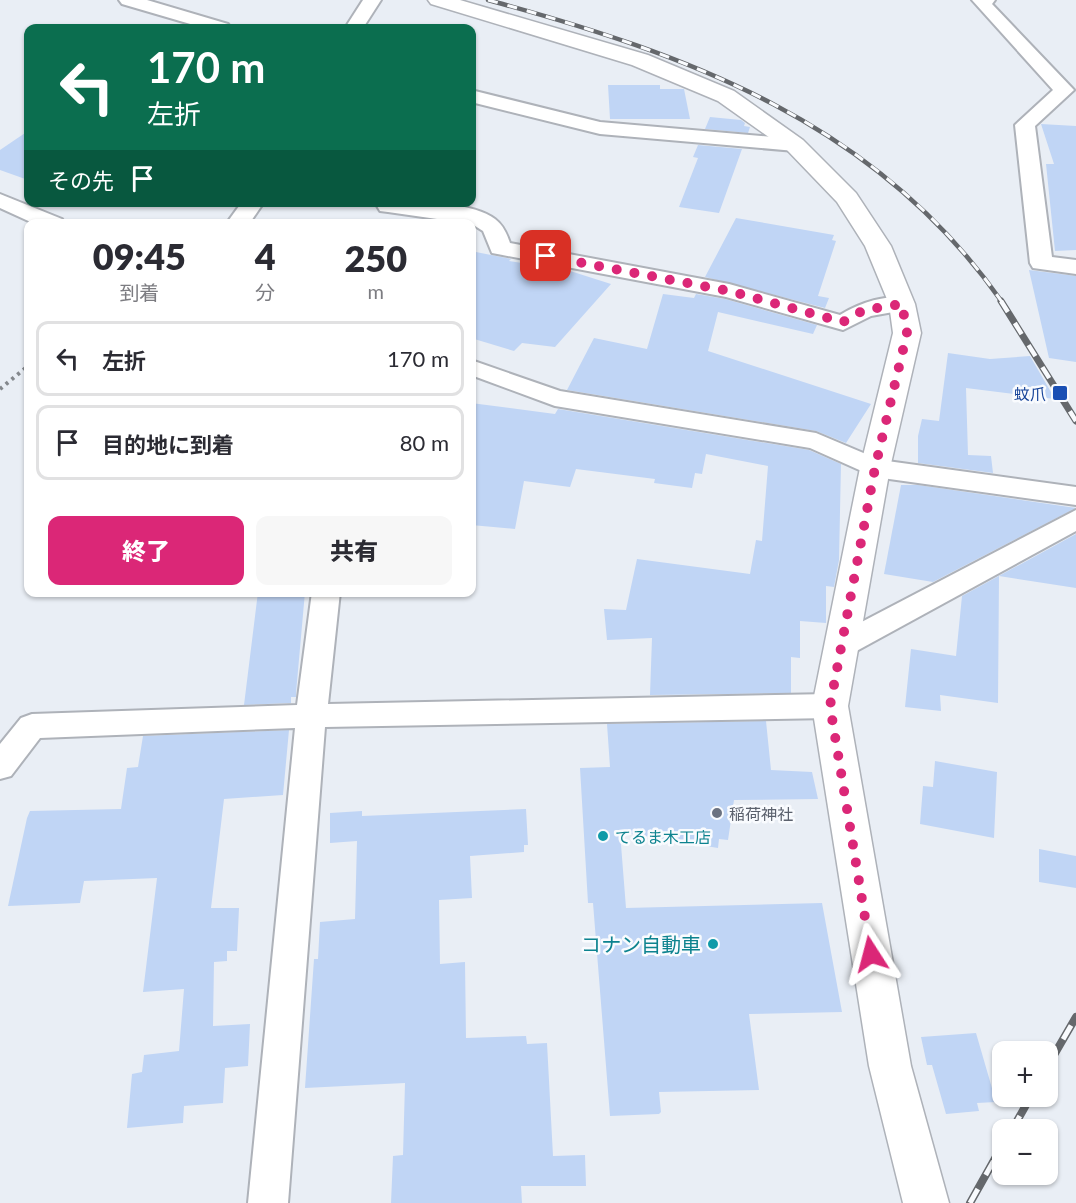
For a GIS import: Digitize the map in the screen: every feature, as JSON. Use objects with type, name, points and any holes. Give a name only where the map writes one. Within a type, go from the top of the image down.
[{"type":"street","points":[[128,0],[209,24]]},
{"type":"street","points":[[357,24],[372,0]]},
{"type":"street","points":[[438,0],[640,60],[726,96],[795,145],[848,198],[878,246],[902,304],[907,333],[875,468],[830,706],[890,1066],[926,1203]]},
{"type":"street","points":[[986,0],[980,1],[1064,90],[1025,125],[1041,263],[1076,267]]},
{"type":"street","points":[[476,97],[600,128],[795,145]]},
{"type":"street","points":[[0,200],[43,219]]},
{"type":"street","points":[[241,219],[250,207]]},
{"type":"street","points":[[397,207],[467,215],[485,220],[494,228],[500,248],[729,291],[843,322],[864,310],[902,304]]},
{"type":"street","points":[[476,369],[555,398],[816,441],[875,468],[1076,496]]},
{"type":"street","points":[[841,646],[1076,519]]},
{"type":"street","points":[[268,1203],[312,716],[325,597]]},
{"type":"street","points":[[0,767],[32,726],[312,716],[830,706]]},
{"type":"path","points":[[0,389],[24,369]]},
{"type":"building","points":[[608,85],[660,85],[660,89],[684,89],[690,119],[610,119]]},
{"type":"building","points":[[710,117],[741,120],[745,123],[744,126],[750,127],[748,133],[705,129]]},
{"type":"building","points":[[1041,124],[1076,126],[1076,250],[1055,251],[1046,164],[1054,164]]},
{"type":"building","points":[[24,134],[24,179],[0,170],[0,150]]},
{"type":"building","points":[[698,145],[742,149],[719,213],[679,207],[698,158],[693,157]]},
{"type":"building","points":[[736,218],[834,235],[832,240],[836,241],[818,296],[829,298],[825,308],[705,277]]},
{"type":"building","points":[[476,252],[511,259],[509,261],[567,270],[611,284],[555,347],[522,343],[514,351],[476,340]]},
{"type":"building","points":[[1029,270],[1076,276],[1076,362],[1049,358]]},
{"type":"building","points":[[663,294],[694,298],[696,294],[725,299],[817,325],[813,334],[718,312],[708,351],[871,404],[846,443],[816,431],[567,390],[594,338],[647,349]]},
{"type":"building","points":[[948,353],[990,359],[1030,356],[1055,399],[966,388],[968,455],[991,456],[993,473],[918,463],[918,436],[922,419],[939,421]]},
{"type":"building","points":[[476,404],[555,414],[558,409],[809,450],[841,464],[839,560],[834,587],[826,586],[826,623],[800,621],[800,658],[791,657],[791,693],[650,695],[652,638],[607,640],[604,609],[626,610],[637,559],[750,574],[756,540],[762,541],[768,466],[706,454],[702,474],[695,473],[692,488],[654,483],[655,479],[576,469],[570,487],[524,481],[515,529],[476,525]]},
{"type":"building","points":[[901,485],[918,485],[1076,508],[933,582],[884,574]]},
{"type":"building","points":[[1076,534],[1076,588],[999,576],[998,703],[940,695],[941,711],[905,707],[911,649],[956,656],[962,596]]},
{"type":"building","points":[[257,597],[305,597],[296,697],[291,697],[291,703],[244,705]]},
{"type":"building","points":[[766,721],[771,770],[812,772],[818,799],[734,800],[728,840],[719,839],[718,848],[620,832],[626,908],[822,903],[842,1012],[749,1014],[759,1090],[659,1092],[661,1112],[659,1114],[610,1116],[593,903],[588,903],[580,768],[610,767],[607,724]]},
{"type":"building","points":[[289,730],[283,795],[224,799],[211,908],[239,908],[237,951],[227,951],[227,961],[214,962],[213,1026],[250,1024],[248,1066],[225,1068],[223,1103],[184,1106],[183,1123],[127,1128],[132,1074],[142,1072],[144,1055],[179,1051],[184,989],[143,992],[157,878],[84,881],[80,903],[8,906],[27,818],[30,811],[121,809],[127,768],[138,767],[143,736]]},
{"type":"building","points":[[935,761],[997,772],[994,838],[920,824],[923,786],[933,787]]},
{"type":"building","points":[[526,809],[528,845],[524,845],[524,852],[470,856],[472,898],[439,900],[440,964],[465,962],[466,1038],[526,1036],[527,1044],[547,1043],[553,1156],[585,1155],[586,1186],[521,1186],[522,1203],[391,1203],[393,1156],[403,1155],[405,1083],[305,1088],[314,959],[318,959],[320,922],[355,919],[357,841],[330,843],[330,813],[362,811],[362,816]]},
{"type":"building","points":[[1039,849],[1076,856],[1076,888],[1039,882]]},
{"type":"building","points":[[976,1033],[992,1088],[992,1102],[977,1103],[979,1111],[946,1114],[932,1065],[927,1065],[921,1037]]},
{"type":"railway","points":[[488,0],[636,45],[774,104],[838,142],[897,187],[952,240],[1002,302]]},
{"type":"railway","points":[[1001,301],[1076,421]]},
{"type":"railway","points":[[1058,1048],[1076,1017]]},
{"type":"railway","points":[[1018,1119],[1025,1107]]},
{"type":"railway","points":[[970,1203],[992,1164]]},
{"type":"place","name":"蚊爪","points":[[1060,393]]},
{"type":"place","name":"稲荷神社","points":[[717,813]]},
{"type":"place","name":"てるま木工店","points":[[603,836]]},
{"type":"place","name":"コナン自動車","points":[[713,944]]},
{"type":"route","points":[[546,256],[729,291],[843,322],[864,310],[902,304],[907,333],[875,468],[830,706],[871,954]]}]
